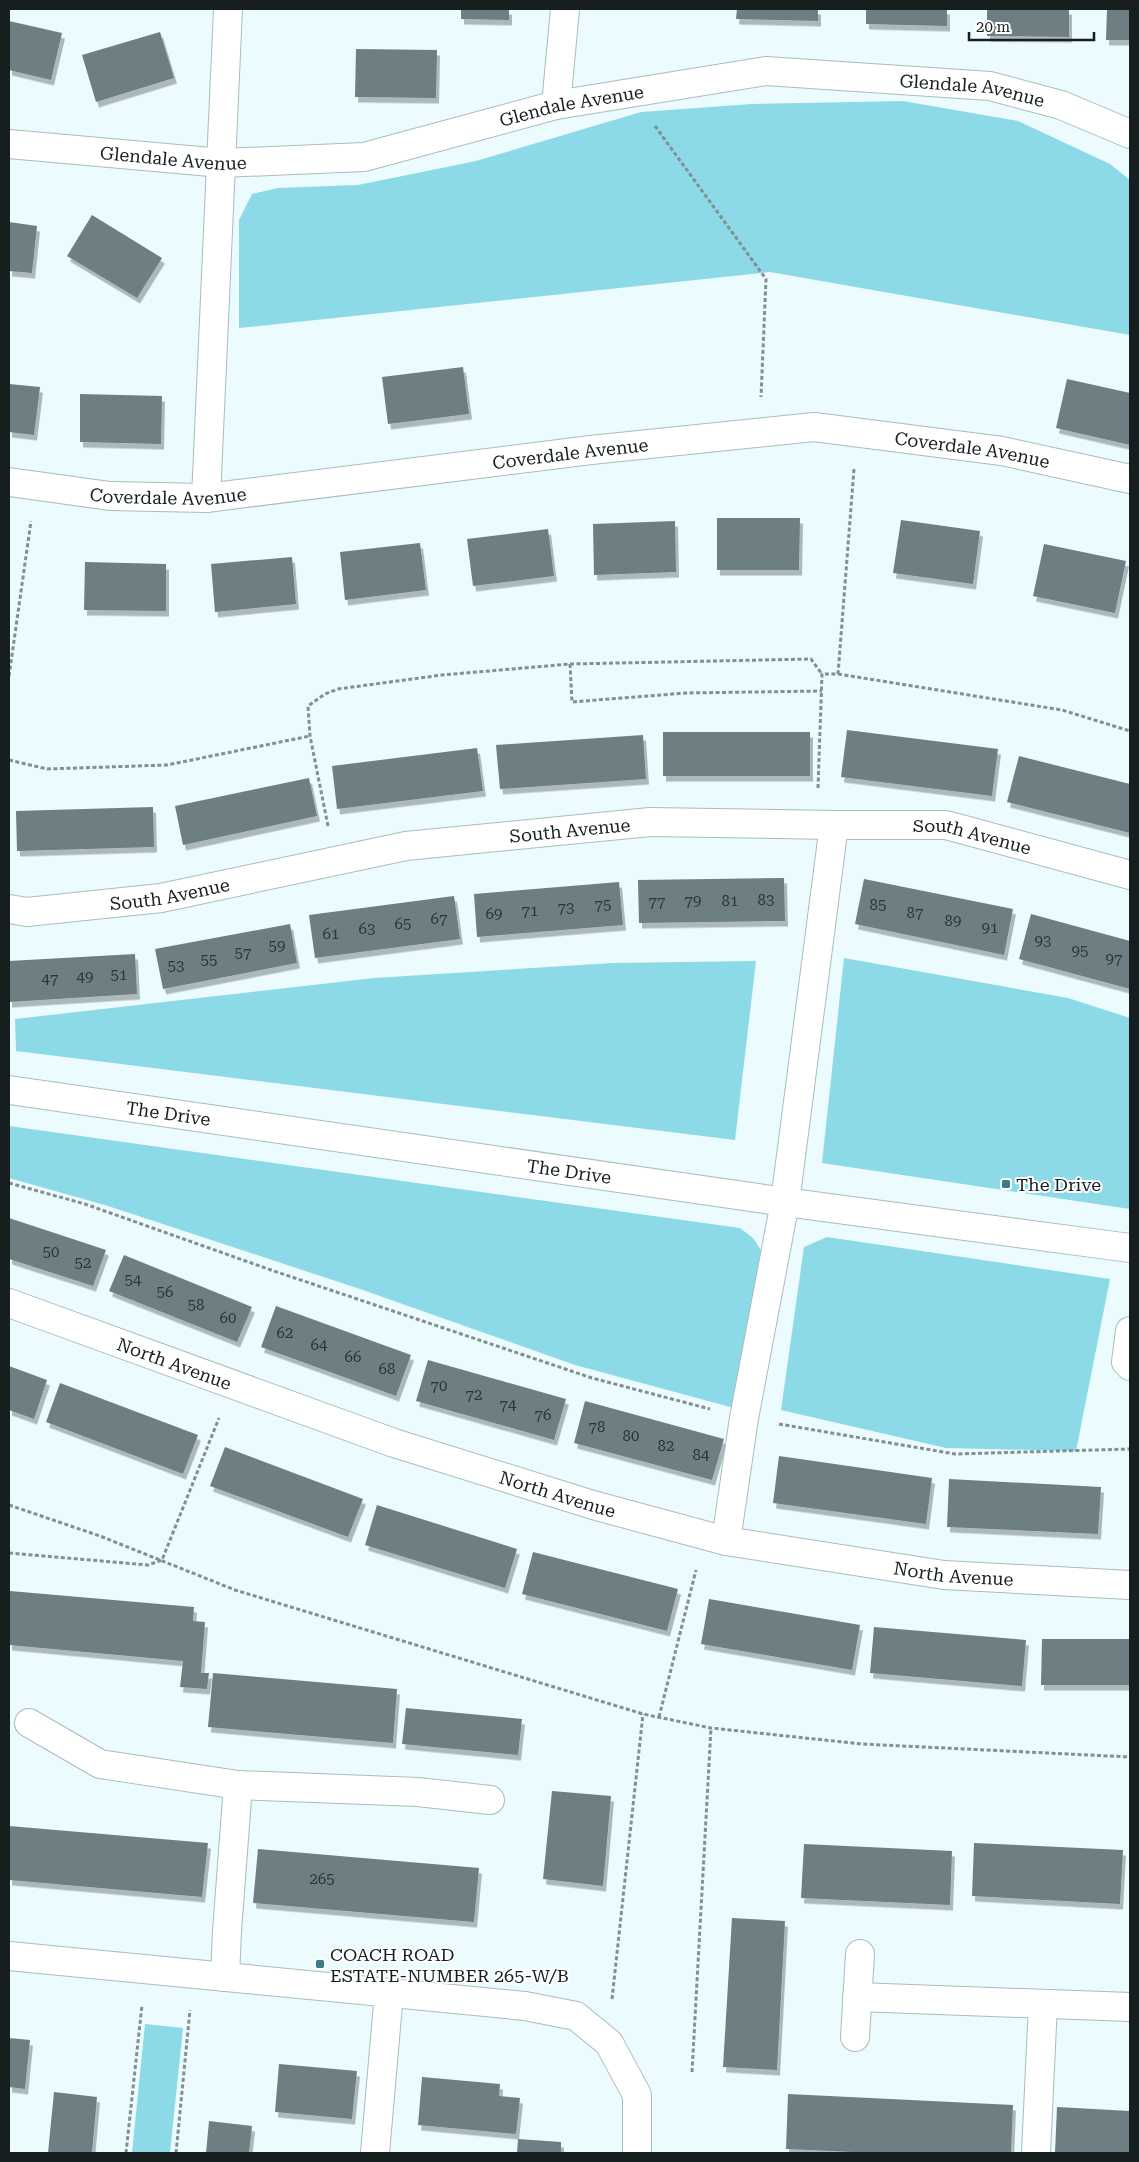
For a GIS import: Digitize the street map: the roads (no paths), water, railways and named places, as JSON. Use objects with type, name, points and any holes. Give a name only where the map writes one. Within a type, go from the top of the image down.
[{"type":"street","points":[[206,498],[228,9]]},
{"type":"street","points":[[556,105],[565,9]]},
{"type":"street","name":"Glendale Avenue","points":[[9,144],[222,163],[364,157],[556,105],[766,71],[990,86],[1060,105],[1130,134]]},
{"type":"street","name":"Coverdale Avenue","points":[[9,482],[110,496],[206,498],[591,450],[814,428],[1002,451],[1130,479]]},
{"type":"street","name":"South Avenue","points":[[9,909],[27,912],[161,898],[406,846],[650,822],[946,825],[1130,875]]},
{"type":"street","points":[[715,1538],[744,1418],[785,1202],[825,825]]},
{"type":"street","name":"The Drive","points":[[9,1090],[785,1202],[1130,1248]]},
{"type":"street","name":"North Avenue","points":[[9,1303],[394,1443],[593,1505],[715,1538],[944,1575],[1130,1585]]},
{"type":"street","points":[[1130,1331],[1126,1362],[1130,1366]]},
{"type":"street","points":[[29,1723],[100,1764],[238,1785],[418,1792],[490,1800]]},
{"type":"street","points":[[225,1977],[238,1785]]},
{"type":"street","points":[[855,2037],[860,1954]]},
{"type":"street","points":[[9,1956],[525,2006],[576,2016],[609,2043],[637,2095],[637,2153]]},
{"type":"street","points":[[375,2153],[389,1993]]},
{"type":"street","points":[[858,1997],[1130,2007]]},
{"type":"street","points":[[1036,2153],[1042,2004]]},
{"type":"place","name":"The Drive","points":[[1006,1184]]},
{"type":"place","name":"COACH ROAD ESTATE-NUMBER 265-W/B","points":[[320,1964]]}]
